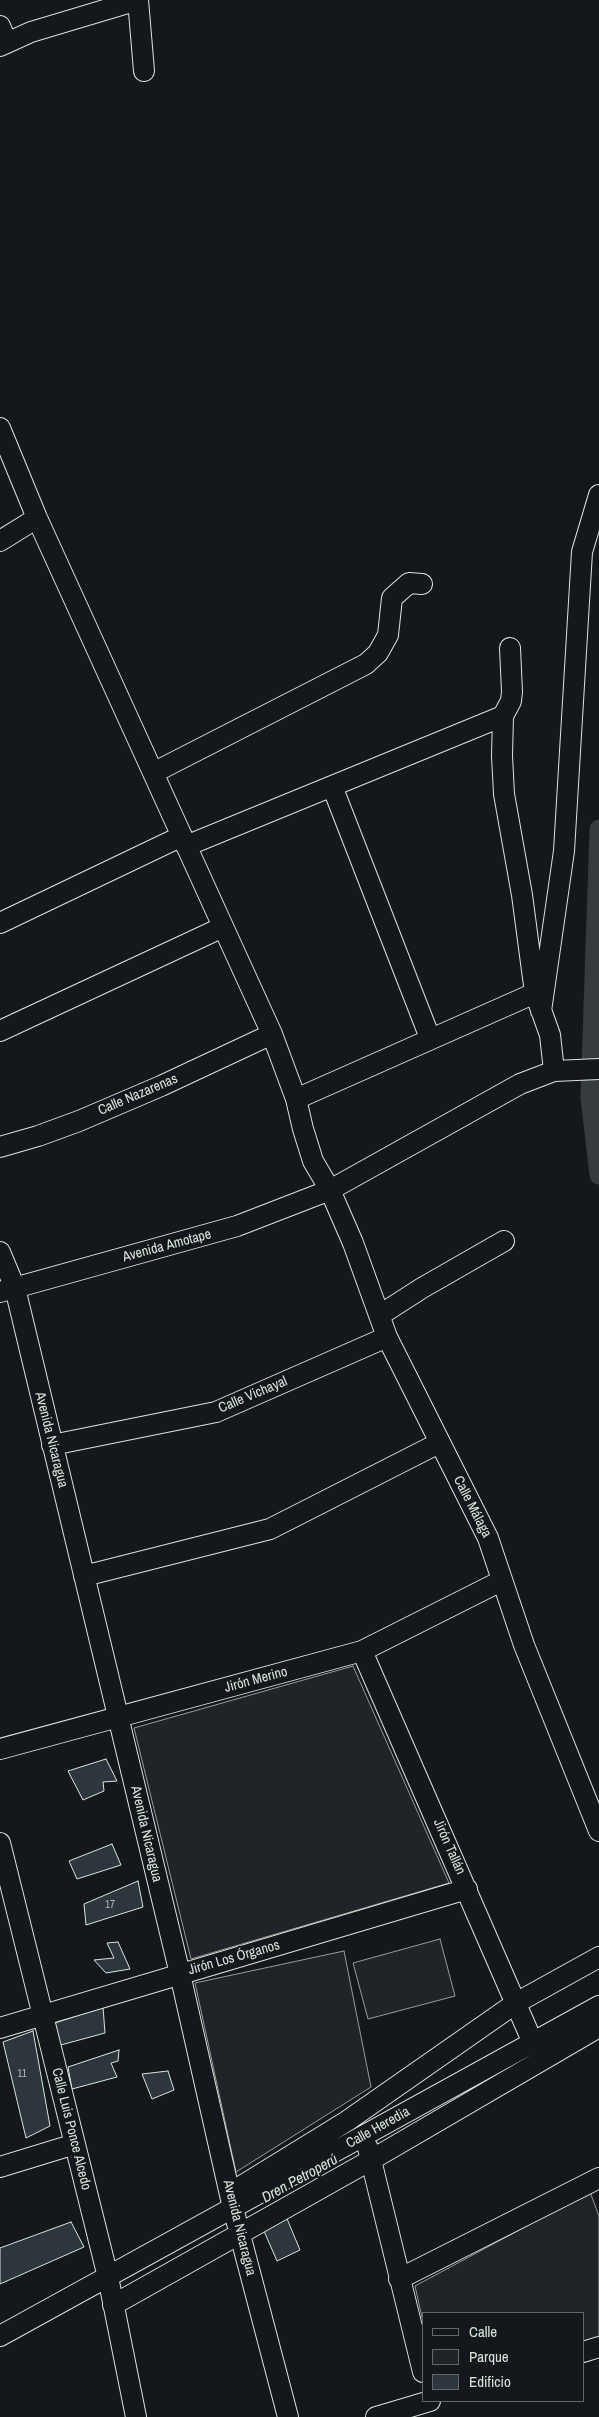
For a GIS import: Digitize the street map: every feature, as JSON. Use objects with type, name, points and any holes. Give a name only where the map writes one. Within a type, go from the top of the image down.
[{"type":"street","points":[[2,38],[31,32],[138,0],[144,70]]},
{"type":"street","name":"Calle Málaga","points":[[0,428],[37,518],[272,1034],[296,1099],[313,1161],[330,1190],[387,1337],[488,1538],[524,1645],[599,1831]]},
{"type":"street","points":[[538,1002],[564,852],[582,552],[599,496]]},
{"type":"street","points":[[0,541],[37,518]]},
{"type":"street","points":[[153,773],[366,664],[378,652],[388,635],[392,598],[409,583],[422,584]]},
{"type":"street","points":[[510,648],[511,702],[503,716],[502,756],[504,794],[538,1002],[550,1035],[554,1071]]},
{"type":"street","points":[[0,924],[184,841],[332,786],[503,716]]},
{"type":"street","points":[[332,786],[430,1038]]},
{"type":"street","points":[[0,1031],[223,927]]},
{"type":"street","points":[[296,1099],[430,1038],[538,1002]]},
{"type":"street","name":"Calle Nazarenas","points":[[0,1147],[79,1121],[161,1086],[272,1034]]},
{"type":"street","name":"Avenida Amotape","points":[[7,1290],[237,1226],[330,1190],[520,1084],[554,1071],[599,1069]]},
{"type":"street","points":[[380,1315],[422,1288],[504,1241]]},
{"type":"street","name":"Avenida Nicaragua","points":[[0,1252],[7,1290],[52,1444],[180,1974],[232,2201],[288,2417]]},
{"type":"street","name":"Calle Vichayal","points":[[52,1444],[216,1412],[387,1337]]},
{"type":"street","points":[[84,1576],[270,1529],[439,1443]]},
{"type":"street","name":"Jirón Merino","points":[[0,1749],[362,1651],[501,1581]]},
{"type":"street","name":"Jirón Tallán","points":[[362,1651],[533,2043]]},
{"type":"street","name":"Calle Luis Ponce Alcedo","points":[[0,1843],[5,1881],[43,2015],[108,2277],[136,2417]]},
{"type":"street","name":"Jirón Los Órganos","points":[[0,2028],[467,1889]]},
{"type":"street","points":[[232,2201],[516,2003],[599,1957]]},
{"type":"street","name":"Calle Heredia","points":[[0,2336],[108,2277],[232,2201],[365,2135],[599,2006]]},
{"type":"street","points":[[113,2305],[371,2160],[599,2026]]},
{"type":"street","points":[[365,2135],[422,2368]]},
{"type":"street","points":[[0,2167],[74,2144]]},
{"type":"street","points":[[399,2279],[599,2179]]},
{"type":"street","points":[[584,2352],[599,2347]]},
{"type":"street","points":[[376,2417],[427,2402]]},
{"type":"green space","points":[[353,1666],[449,1883],[191,1959],[134,1728]]},
{"type":"green space","points":[[440,1939],[455,1996],[368,2019],[353,1963]]},
{"type":"green space","points":[[344,1951],[371,2087],[236,2172],[195,1983]]},
{"type":"green space","points":[[590,2192],[599,2216],[599,2337],[584,2343],[584,2312],[422,2312],[422,2318],[415,2286]]},
{"type":"building","points":[[106,1759],[117,1781],[103,1782],[104,1791],[83,1800],[68,1771]]},
{"type":"building","points":[[112,1844],[121,1865],[77,1879],[69,1861]]},
{"type":"building","points":[[138,1881],[143,1907],[86,1925],[84,1904]]},
{"type":"building","points":[[118,1942],[130,1969],[106,1973],[94,1960],[114,1958],[107,1943]]},
{"type":"building","points":[[103,2007],[105,2033],[57,2046],[55,2023]]},
{"type":"building","points":[[33,2031],[50,2126],[26,2138],[3,2042]]},
{"type":"building","points":[[119,2050],[118,2061],[111,2063],[117,2077],[72,2089],[68,2067]]},
{"type":"building","points":[[168,2071],[174,2090],[152,2099],[142,2074]]},
{"type":"building","points":[[285,2214],[300,2250],[277,2261],[264,2231]]},
{"type":"building","points":[[71,2222],[84,2247],[0,2284],[0,2248]]},
{"type":"waterway","points":[[599,829],[590,1098],[599,1175]]},
{"type":"water label","name":"Dren Petroperú","points":[[300,2179]]}]
